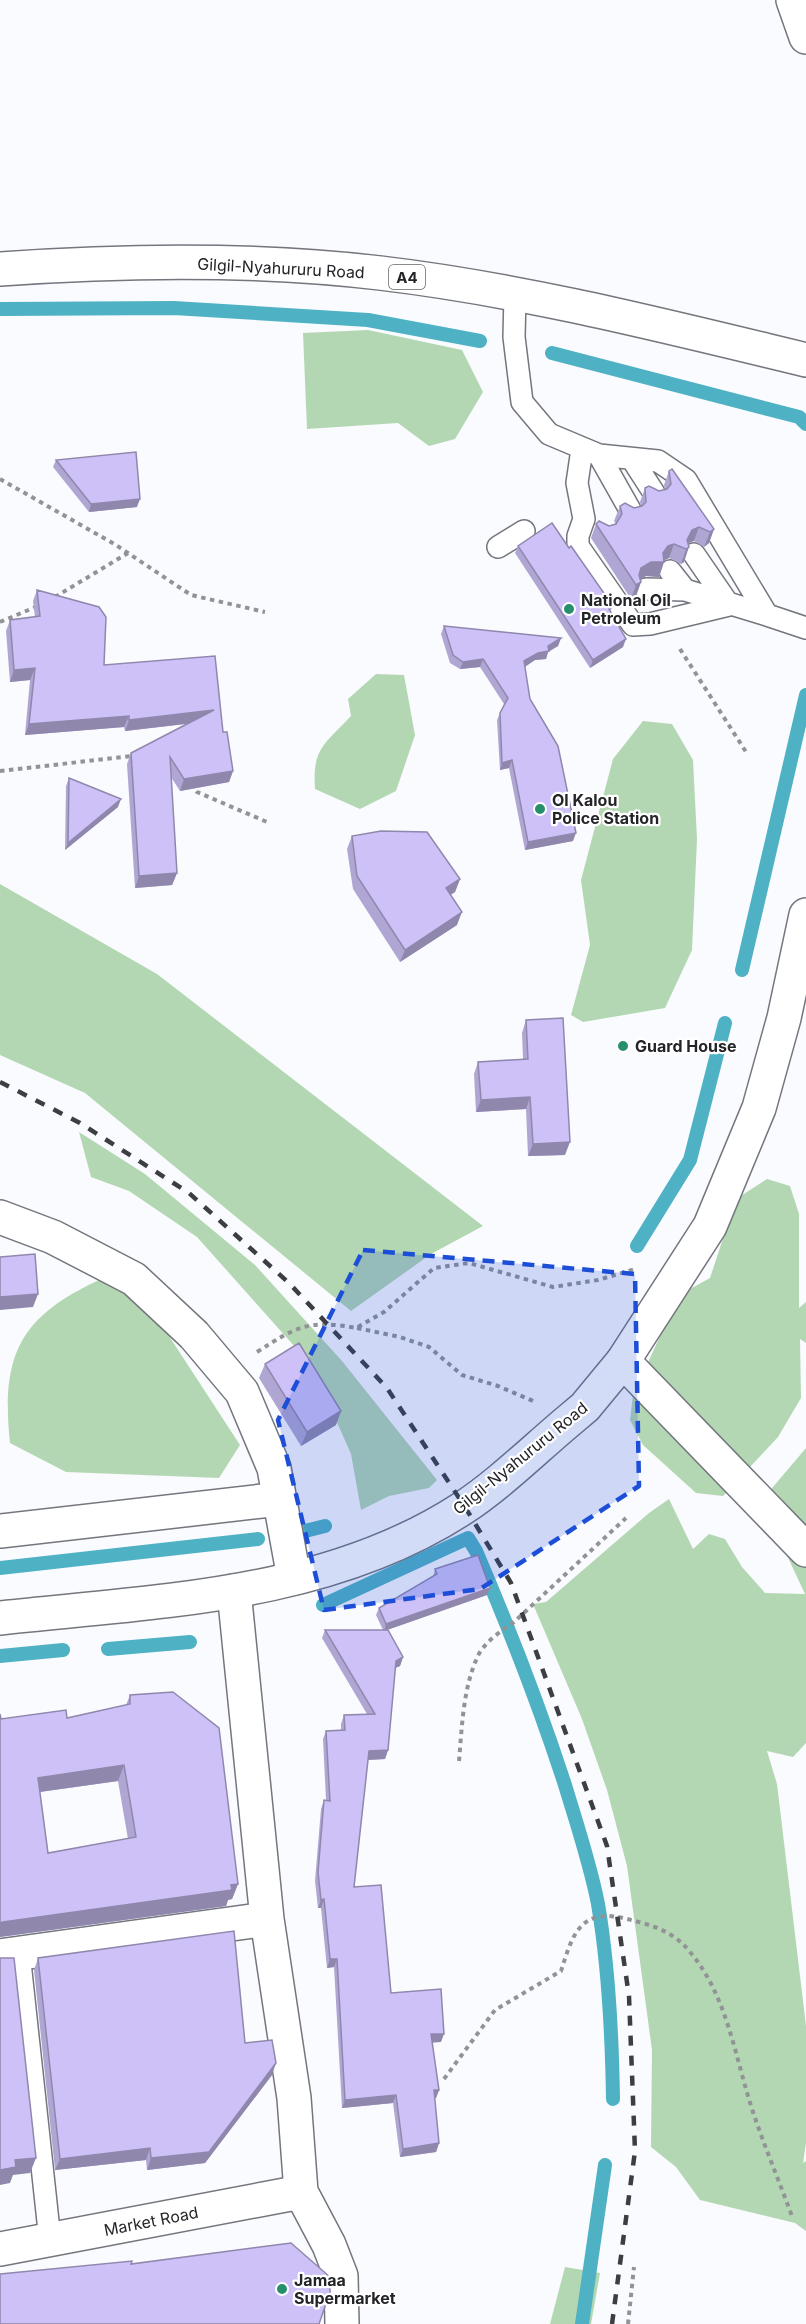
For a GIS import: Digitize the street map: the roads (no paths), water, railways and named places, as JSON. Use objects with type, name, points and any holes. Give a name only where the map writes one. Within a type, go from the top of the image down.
[{"type":"main road","points":[[793,0],[806,37]]},
{"type":"main road","name":"Gilgil-Nyahururu Road","points":[[0,269],[94,263],[262,263],[381,273],[562,301],[806,360]]},
{"type":"main road","name":"Gilgil-Nyahururu Road","points":[[0,1618],[255,1589],[372,1555],[425,1531],[465,1507],[585,1407],[623,1361],[711,1226],[759,1108],[784,1018],[806,915]]},
{"type":"main road","points":[[0,1217],[53,1237],[134,1279],[194,1335],[225,1371],[242,1392],[274,1468],[294,1578]]},
{"type":"main road","points":[[623,1361],[806,1550]]},
{"type":"main road","points":[[0,1530],[280,1499]]},
{"type":"main road","points":[[234,1591],[267,1919],[294,2098],[301,2192],[329,2245],[341,2276],[342,2324]]},
{"type":"main road","points":[[10,1954],[267,1919]]},
{"type":"main road","name":"Market Road","points":[[0,2249],[301,2192]]},
{"type":"lane","points":[[515,295],[514,337],[522,402],[549,434],[591,452],[658,461],[686,480],[767,615]]},
{"type":"lane","points":[[591,452],[577,483],[584,519],[578,536],[578,546],[633,625],[729,605]]},
{"type":"lane","points":[[591,452],[630,510]]},
{"type":"lane","points":[[632,459],[654,493]]},
{"type":"lane","points":[[577,483],[604,528]]},
{"type":"lane","points":[[498,547],[524,531]]},
{"type":"lane","points":[[694,554],[729,605]]},
{"type":"lane","points":[[670,571],[685,590]]},
{"type":"lane","points":[[646,589],[685,590],[806,628]]},
{"type":"lane","points":[[10,1954],[50,2240]]},
{"type":"waterway","points":[[0,309],[174,308],[368,320],[480,341]]},
{"type":"waterway","points":[[552,353],[799,417],[806,424]]},
{"type":"waterway","points":[[742,970],[806,695]]},
{"type":"waterway","points":[[637,1246],[690,1160],[725,1023]]},
{"type":"waterway","points":[[305,1531],[325,1526]]},
{"type":"waterway","points":[[323,1605],[468,1538],[476,1551],[545,1726],[591,1874],[602,1928],[607,1977],[613,2099]]},
{"type":"waterway","points":[[0,1568],[258,1539]]},
{"type":"waterway","points":[[108,1649],[190,1642]]},
{"type":"waterway","points":[[0,1656],[63,1650]]},
{"type":"waterway","points":[[582,2324],[605,2165]]},
{"type":"railway","points":[[0,1082],[80,1123],[189,1193],[289,1283],[387,1388],[465,1507],[511,1583],[607,1846],[629,1996],[635,2151],[612,2324]]},
{"type":"place","name":"National Oil Petroleum","points":[[569,609]]},
{"type":"place","name":"Ol Kalou Police Station","points":[[540,809]]},
{"type":"place","name":"Guard House","points":[[623,1046]]},
{"type":"place","name":"Jamaa Supermarket","points":[[282,2289]]}]
